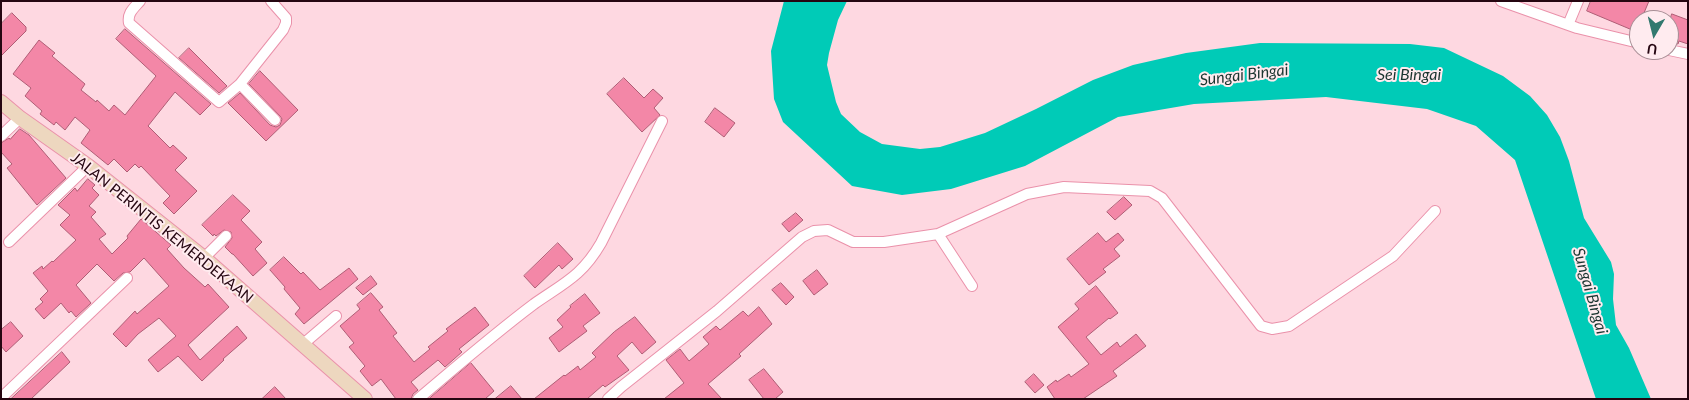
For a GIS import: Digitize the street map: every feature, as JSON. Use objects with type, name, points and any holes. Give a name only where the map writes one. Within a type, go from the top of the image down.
[{"type":"street","points":[[140,1],[129,14],[130,23],[217,102],[240,84],[283,30],[286,18],[271,1]]},
{"type":"street","points":[[1500,1],[1568,25],[1629,40]]},
{"type":"street","points":[[1568,25],[1578,1]]},
{"type":"street","points":[[240,84],[275,120]]},
{"type":"street","name":"JALAN PERINTIS KEMERDEKAAN","points":[[1,102],[20,118],[88,166],[204,258],[365,399]]},
{"type":"street","points":[[1,136],[20,118]]},
{"type":"street","points":[[418,399],[534,304],[577,275],[592,259],[662,122]]},
{"type":"street","points":[[9,242],[88,166]]},
{"type":"street","points":[[608,399],[620,387],[717,311],[802,237],[814,231],[828,230],[853,242],[884,242],[938,234],[1027,194],[1050,189],[1064,187],[1150,190],[1162,198],[1262,326],[1272,329],[1289,326],[1393,256],[1435,211]]},
{"type":"street","points":[[938,234],[972,286]]},
{"type":"street","points":[[204,258],[226,236]]},
{"type":"street","points":[[1,398],[127,278]]},
{"type":"street","points":[[302,345],[336,316]]},
{"type":"water","name":"Sei Bingai","points":[[784,1],[847,1],[838,20],[827,65],[836,102],[841,114],[860,132],[882,144],[920,149],[940,147],[985,133],[1093,80],[1133,65],[1186,53],[1260,43],[1410,44],[1444,48],[1503,76],[1530,96],[1547,115],[1560,137],[1569,161],[1584,218],[1611,262],[1614,274],[1613,299],[1616,325],[1629,348],[1651,399],[1596,399],[1515,160],[1476,126],[1427,109],[1326,97],[1194,104],[1118,117],[1025,166],[951,189],[902,195],[852,186],[783,122],[774,99],[771,51]]},
{"type":"building","points":[[1591,1],[1649,1],[1645,10],[1629,10],[1629,29],[1587,11]]},
{"type":"building","points":[[12,13],[26,27],[26,31],[1,56],[1,24]]},
{"type":"building","points":[[1679,17],[1688,20],[1688,44],[1679,41]]},
{"type":"building","points":[[125,29],[211,104],[200,115],[175,92],[148,126],[170,148],[173,145],[187,158],[175,170],[197,191],[174,214],[163,203],[170,196],[141,166],[139,168],[135,164],[127,172],[114,159],[108,165],[81,143],[90,130],[75,117],[65,130],[56,122],[54,125],[40,114],[42,111],[25,96],[31,88],[13,74],[39,40],[55,53],[52,56],[85,84],[81,90],[96,102],[97,100],[109,111],[114,105],[125,115],[156,76],[116,39]]},
{"type":"building","points":[[189,48],[227,86],[219,93],[179,58]]},
{"type":"building","points":[[260,71],[298,110],[266,141],[228,103],[240,93],[270,125],[276,127],[280,125],[282,119],[280,116],[249,84]]},
{"type":"building","points":[[624,78],[644,98],[653,89],[663,98],[654,108],[660,115],[642,132],[607,94]]},
{"type":"building","points":[[715,108],[735,123],[724,137],[705,122]]},
{"type":"building","points":[[20,129],[29,135],[66,178],[37,205],[7,168],[12,164],[1,152],[1,143],[10,139]]},
{"type":"building","points":[[88,179],[95,185],[92,188],[99,195],[89,206],[96,212],[91,217],[106,234],[99,239],[112,254],[128,238],[127,236],[141,219],[171,245],[167,249],[184,268],[205,287],[208,284],[229,307],[188,345],[200,360],[237,326],[247,338],[202,381],[178,356],[158,372],[148,360],[176,336],[159,318],[138,334],[126,347],[113,334],[135,311],[137,314],[169,286],[144,258],[130,272],[123,273],[114,281],[97,264],[76,285],[91,303],[76,317],[71,311],[69,313],[61,303],[44,319],[35,309],[43,302],[40,299],[48,291],[33,273],[42,266],[43,269],[53,262],[76,240],[60,225],[70,215],[58,205],[75,188],[77,191]]},
{"type":"building","points":[[233,195],[250,211],[241,220],[262,242],[255,249],[267,263],[253,276],[225,247],[232,238],[231,232],[224,230],[213,236],[202,225]]},
{"type":"building","points":[[1124,197],[1132,205],[1115,220],[1107,212]]},
{"type":"building","points":[[796,213],[803,220],[789,232],[782,224]]},
{"type":"building","points":[[1098,233],[1106,242],[1118,233],[1124,240],[1114,249],[1120,256],[1103,269],[1106,272],[1089,285],[1067,259]]},
{"type":"building","points":[[558,243],[573,259],[562,269],[559,265],[535,288],[524,276]]},
{"type":"building","points":[[284,257],[301,274],[303,272],[320,290],[349,268],[358,279],[304,324],[295,314],[300,308],[270,270]]},
{"type":"building","points":[[817,270],[828,284],[814,295],[803,281]]},
{"type":"building","points":[[371,276],[377,284],[363,295],[356,288]]},
{"type":"building","points":[[781,283],[794,297],[786,305],[772,290]]},
{"type":"building","points":[[1096,286],[1118,313],[1086,337],[1101,355],[1117,342],[1120,347],[1136,334],[1146,346],[1113,371],[1117,376],[1083,399],[1055,399],[1047,387],[1069,374],[1071,377],[1089,364],[1058,327],[1079,309],[1075,304]]},
{"type":"building","points":[[371,293],[383,307],[379,310],[397,333],[393,336],[414,362],[430,349],[428,347],[448,331],[446,329],[475,307],[489,325],[459,349],[462,352],[445,367],[438,360],[411,382],[418,390],[411,399],[396,399],[381,379],[372,386],[360,371],[365,366],[349,347],[354,343],[340,326],[360,309],[357,305]]},
{"type":"building","points":[[585,294],[600,313],[583,326],[587,331],[559,352],[549,338],[563,327],[557,320]]},
{"type":"building","points":[[759,307],[772,324],[739,354],[741,356],[708,384],[722,399],[664,399],[684,383],[666,360],[680,349],[689,361],[709,344],[703,337],[716,326],[720,330],[743,311],[748,316]]},
{"type":"building","points":[[635,317],[656,342],[642,354],[632,342],[617,356],[629,370],[605,387],[603,385],[587,399],[534,399],[578,366],[580,370],[596,357],[592,353],[614,332]]},
{"type":"building","points":[[11,322],[23,336],[6,352],[1,346],[1,330]]},
{"type":"building","points":[[62,352],[70,362],[31,399],[11,399]]},
{"type":"building","points":[[471,363],[494,391],[485,399],[429,399]]},
{"type":"building","points":[[764,369],[783,392],[775,399],[764,399],[749,380]]},
{"type":"building","points":[[1034,374],[1044,385],[1035,393],[1025,382]]},
{"type":"building","points":[[511,386],[522,399],[495,399]]},
{"type":"building","points":[[275,387],[286,399],[262,399]]},
{"type":"water label","name":"Sungai Bingai","points":[[1244,75]]},
{"type":"water label","name":"Sungai Bingai","points":[[1590,291]]}]
